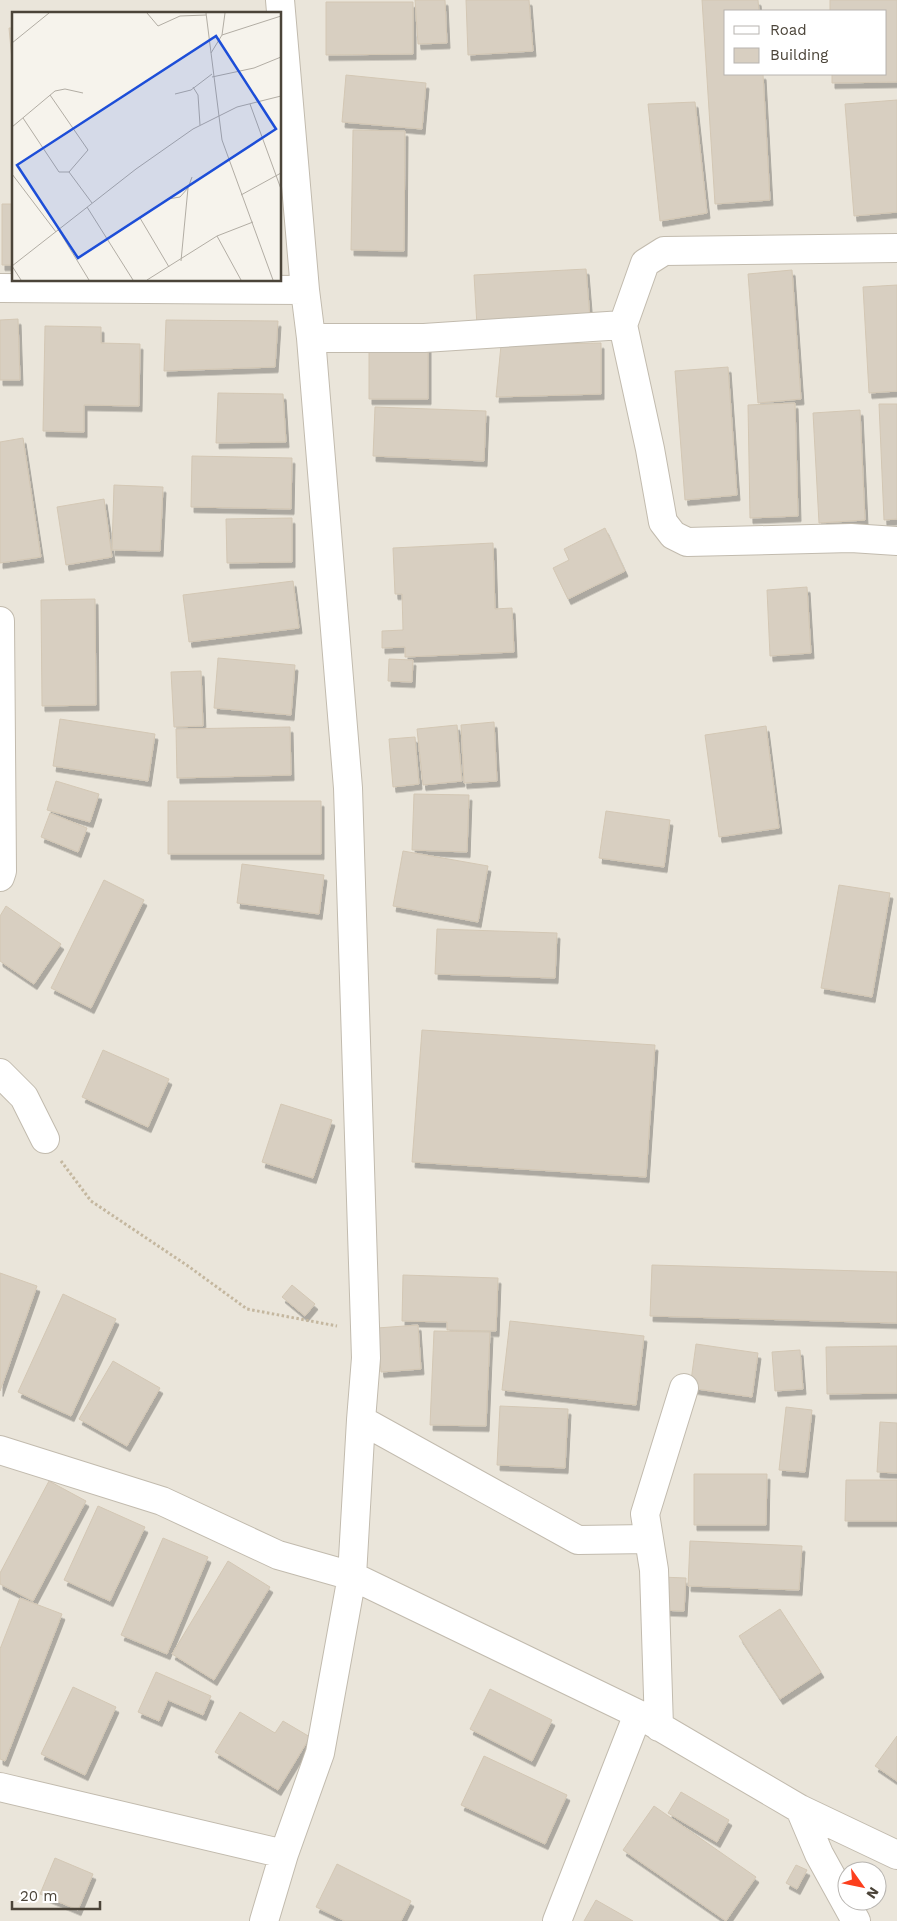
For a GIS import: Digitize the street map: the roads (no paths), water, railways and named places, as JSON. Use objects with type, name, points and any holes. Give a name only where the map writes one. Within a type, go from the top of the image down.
[{"type":"street","points":[[264,1921],[284,1854],[320,1753],[352,1576],[360,1420],[366,1358],[348,788],[312,338],[305,290],[280,0]]},
{"type":"street","points":[[897,248],[664,251],[645,263],[623,325],[650,449],[663,522],[673,535],[687,542],[851,538],[897,541]]},
{"type":"street","points":[[0,288],[305,290]]},
{"type":"street","points":[[312,338],[424,338],[623,325]]},
{"type":"street","points":[[0,621],[2,871],[0,877]]},
{"type":"street","points":[[0,1073],[24,1097],[45,1139]]},
{"type":"street","points":[[557,1921],[648,1720],[654,1570],[645,1514],[684,1388]]},
{"type":"street","points":[[360,1420],[578,1540],[649,1539]]},
{"type":"street","points":[[0,1450],[162,1501],[278,1555],[352,1576],[648,1720],[800,1808],[897,1855]]},
{"type":"street","points":[[0,1787],[284,1854]]},
{"type":"street","points":[[800,1808],[819,1854],[856,1921]]}]
